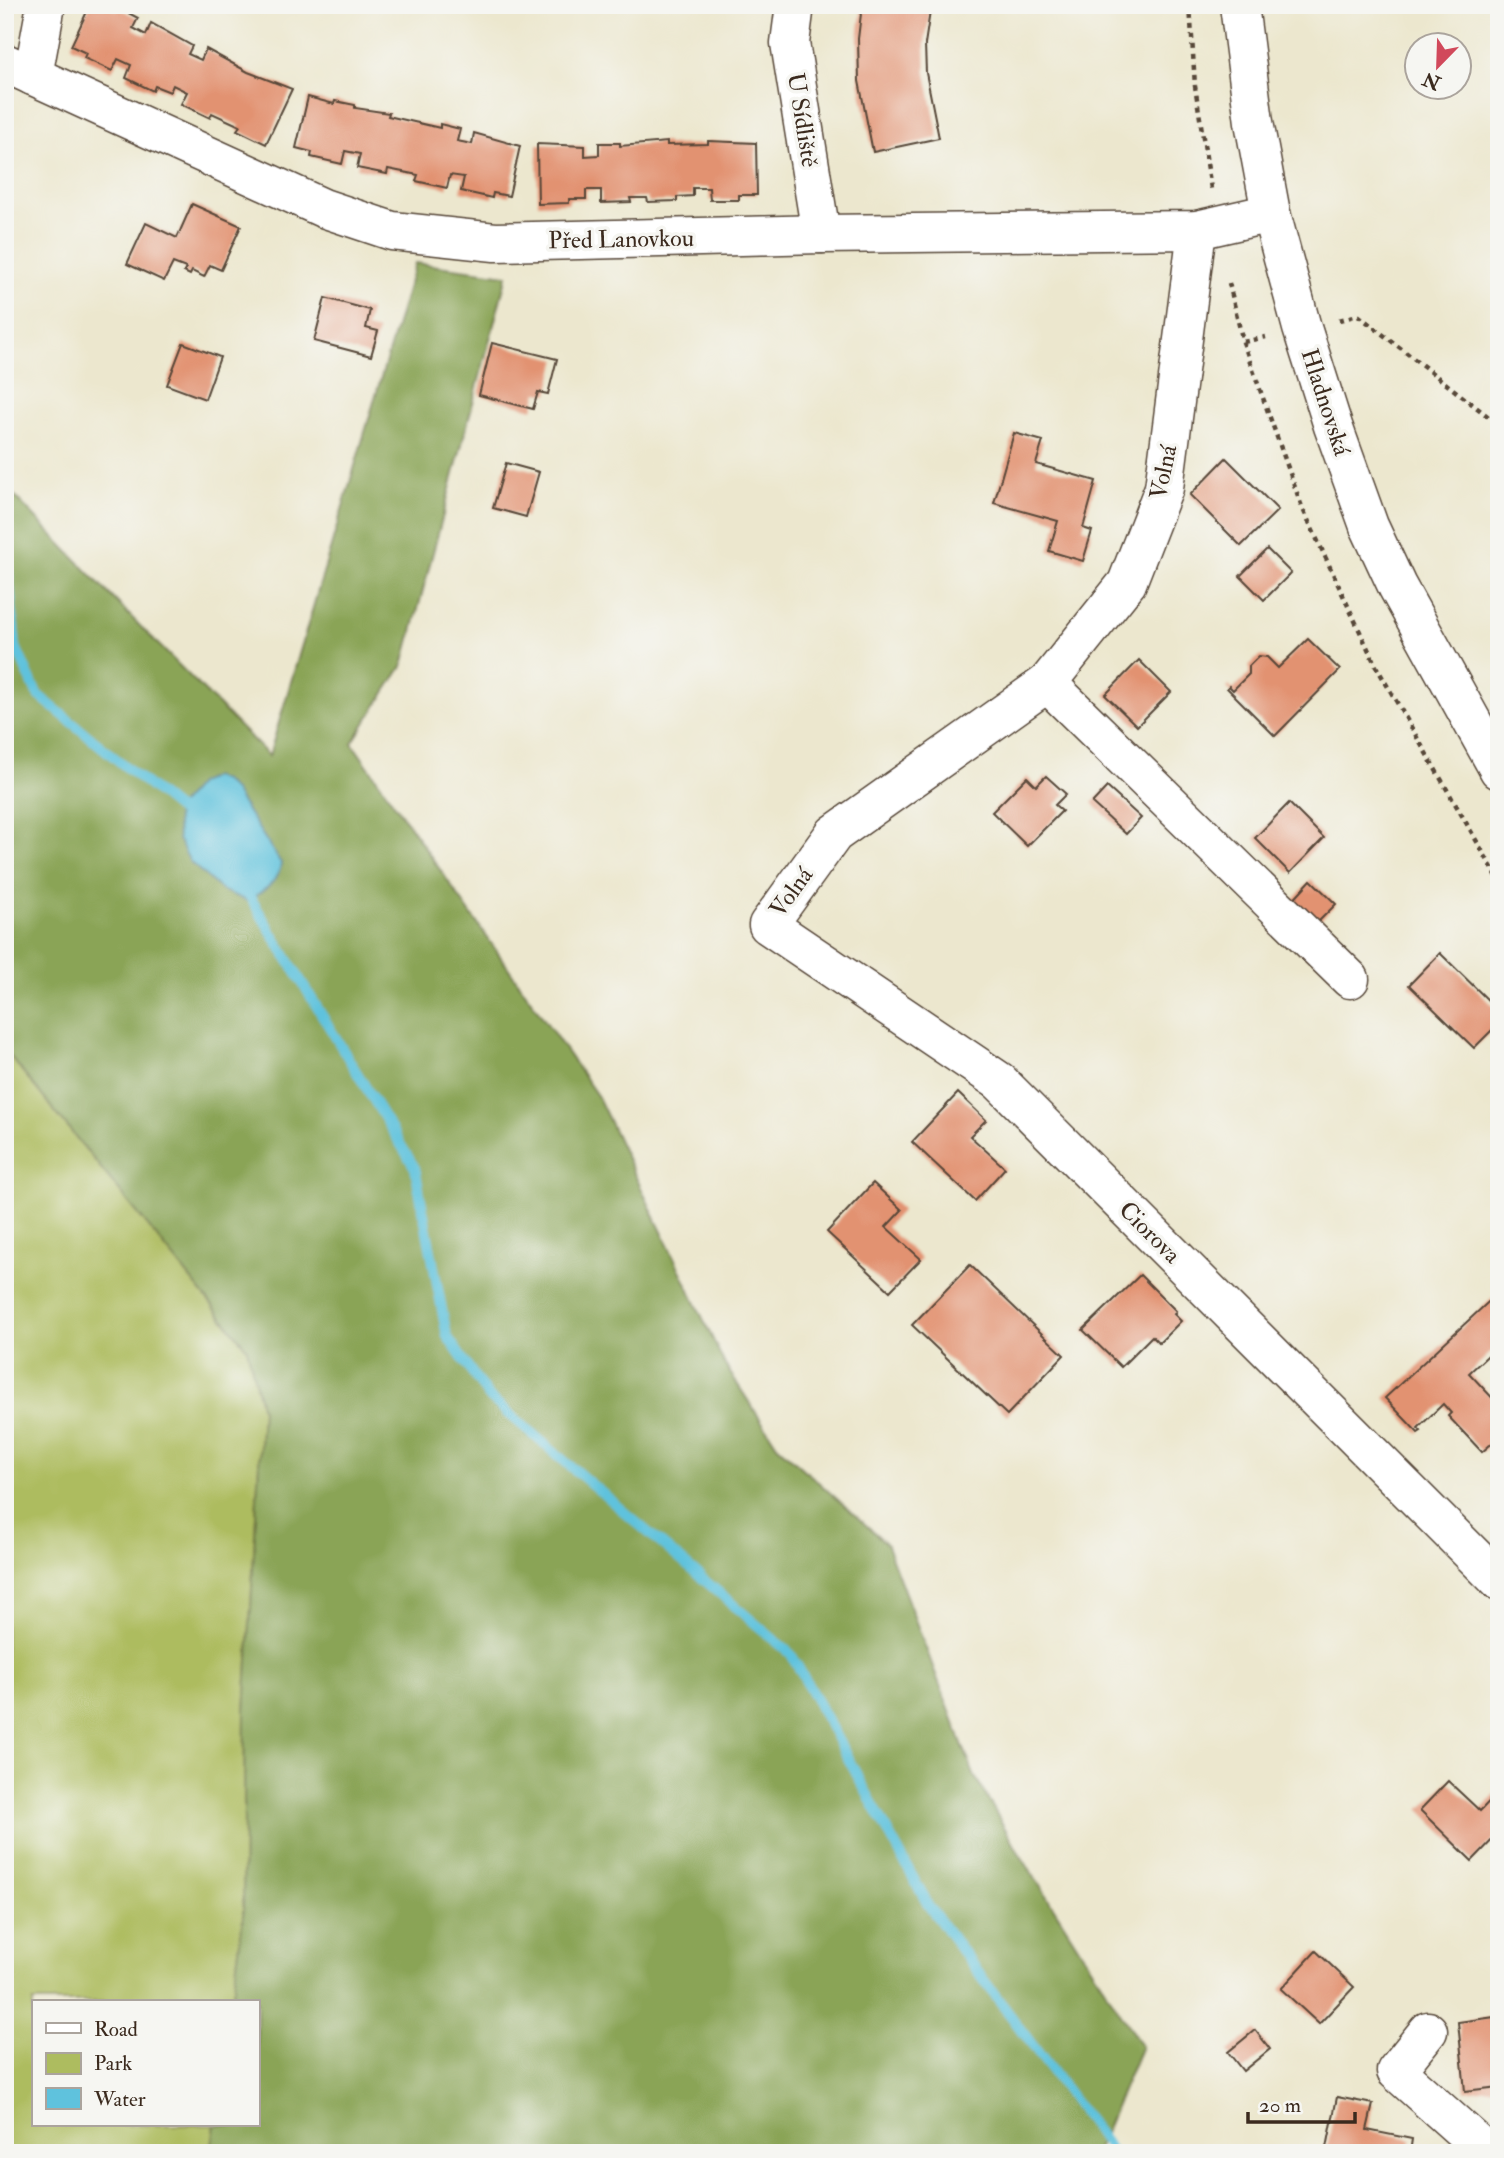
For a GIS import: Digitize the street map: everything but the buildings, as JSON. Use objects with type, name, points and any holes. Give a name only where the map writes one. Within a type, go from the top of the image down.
[{"type":"street","points":[[19,70],[46,5]]},
{"type":"street","name":"U Sídliště","points":[[795,5],[790,43],[821,234]]},
{"type":"street","name":"Hladnovská","points":[[1239,5],[1254,122],[1271,213],[1302,328],[1333,426],[1369,526],[1397,586],[1499,770]]},
{"type":"street","name":"Před Lanovkou","points":[[19,70],[323,208],[392,231],[495,242],[821,234],[1197,230],[1271,213]]},
{"type":"street","name":"Volná","points":[[768,925],[834,834],[1047,682],[1127,583],[1164,488],[1197,230]]},
{"type":"street","points":[[1047,682],[1350,979]]},
{"type":"street","name":"Ciorova","points":[[768,925],[999,1081],[1499,1581]]},
{"type":"street","points":[[1428,2031],[1396,2071],[1488,2153]]},
{"type":"path","points":[[1243,342],[1358,315],[1499,425]]},
{"type":"green space","points":[[415,263],[507,275],[403,665],[352,743],[598,1097],[725,1365],[777,1445],[886,1543],[974,1775],[1018,1851],[1141,2046],[1097,2150],[1092,2153],[211,2153],[215,2126],[259,2126],[259,2000],[232,2000],[243,1919],[245,1713],[262,1410],[247,1348],[5,1050],[5,486],[269,756]]},
{"type":"green space","points":[[5,1050],[247,1348],[262,1410],[245,1713],[243,1919],[232,2000],[32,2000],[32,2126],[215,2126],[211,2153],[5,2153]]},
{"type":"water","points":[[213,777],[224,781],[234,791],[281,863],[274,881],[247,901],[221,890],[190,862],[178,839],[176,809],[199,783]]},
{"type":"waterway","points":[[5,544],[16,647],[37,694],[186,816]]},
{"type":"waterway","points":[[244,887],[415,1168],[447,1336],[488,1396],[791,1654],[928,1905],[1113,2153]]}]
